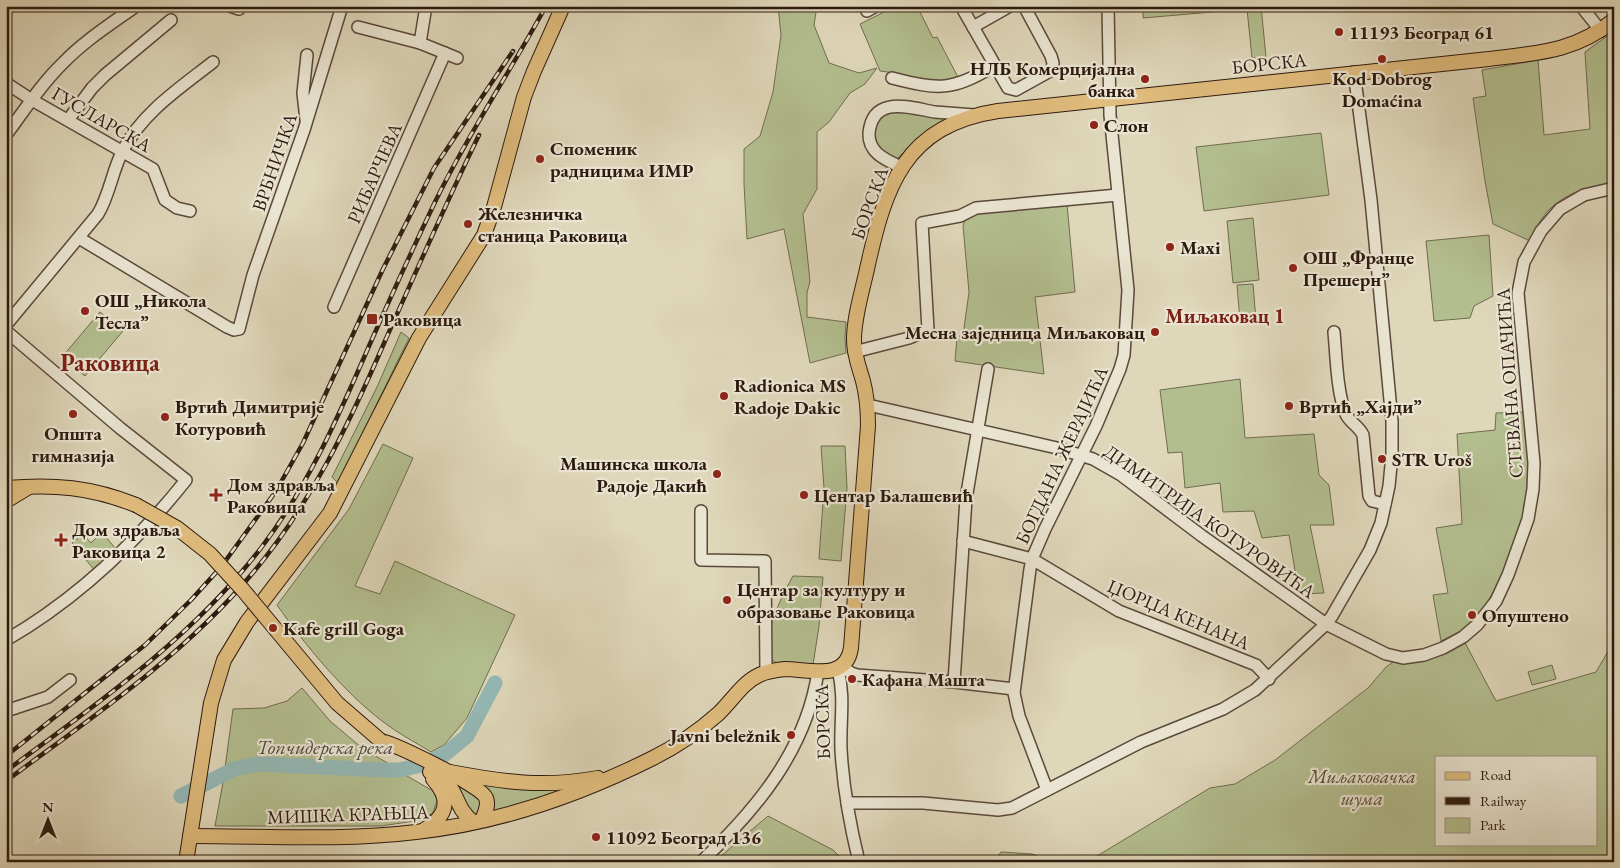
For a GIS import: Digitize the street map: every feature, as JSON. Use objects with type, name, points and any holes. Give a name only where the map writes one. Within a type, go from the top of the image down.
[{"type":"main road","points":[[186,862],[199,769],[211,703],[220,670],[247,622],[330,513],[419,338],[484,235],[494,207],[524,97],[563,6]]},
{"type":"main road","name":"БОРСКА","points":[[840,668],[849,659],[851,648],[868,436],[868,405],[854,352],[854,330],[877,228],[901,167],[917,148],[932,136],[955,123],[975,115],[1354,72],[1490,59],[1559,49],[1577,43],[1601,31],[1614,20]]},
{"type":"main road","points":[[6,488],[31,486],[78,488],[112,496],[178,528],[210,554],[243,590],[337,704],[393,753],[447,782],[461,811],[478,821],[487,808],[486,797],[481,791],[450,772],[397,746],[381,741]]},
{"type":"main road","points":[[6,502],[31,486]]},
{"type":"main road","name":"МИШКА КРАЊЦА","points":[[190,836],[368,835],[423,831],[478,821],[558,799],[664,753],[685,740],[718,713],[751,680],[766,672],[784,669],[818,671],[840,668]]},
{"type":"main road","points":[[423,831],[439,819],[443,812],[445,801],[441,788],[426,771]]},
{"type":"main road","points":[[450,772],[503,782],[542,783],[585,780],[621,773]]},
{"type":"street","points":[[6,9],[9,6]]},
{"type":"street","points":[[6,135],[54,72],[74,52],[136,6]]},
{"type":"street","name":"ВРБНИЧКА","points":[[79,238],[227,327],[234,330],[239,329],[253,275],[306,122],[342,6]]},
{"type":"street","points":[[420,43],[426,6]]},
{"type":"street","points":[[962,6],[994,66],[1008,88],[1012,90],[1020,88],[1052,70],[1051,56],[1024,6]]},
{"type":"street","points":[[973,27],[1010,6]]},
{"type":"street","name":"БОГДАНА ЖЕРАЈИЋА","points":[[1047,790],[1019,716],[1014,689],[1032,559],[1045,529],[1083,455],[1116,380],[1124,355],[1128,290],[1109,99],[1108,6]]},
{"type":"street","points":[[1581,6],[1601,31]]},
{"type":"street","points":[[68,120],[98,82],[171,20]]},
{"type":"street","points":[[358,27],[420,43],[457,58]]},
{"type":"street","name":"РИБАРЧЕВА","points":[[334,307],[445,54]]},
{"type":"street","points":[[306,122],[303,93],[307,55]]},
{"type":"street","points":[[6,325],[79,238],[103,205],[123,150],[138,128],[152,112],[213,62]]},
{"type":"street","points":[[892,78],[926,86],[951,86],[969,80],[994,66]]},
{"type":"street","points":[[847,803],[923,803],[989,810],[1004,810],[1017,806],[1141,742],[1236,702],[1269,679],[1326,624],[1337,609],[1370,550],[1381,524],[1392,455],[1392,421],[1370,200],[1354,72]]},
{"type":"street","name":"ГУСЛАРСКА","points":[[6,83],[32,100],[123,150],[153,169],[163,196],[168,202],[180,209],[190,210]]},
{"type":"street","points":[[901,167],[877,153],[870,141],[872,123],[875,116],[883,110],[897,105],[934,112],[975,115]]},
{"type":"street","name":"СТЕВАНА ОПАЧИЋА","points":[[1326,624],[1386,654],[1403,658],[1414,657],[1438,650],[1463,637],[1477,625],[1496,601],[1525,530],[1533,489],[1532,431],[1518,293],[1524,262],[1540,230],[1560,209],[1584,195],[1614,188]]},
{"type":"street","points":[[854,352],[909,338],[928,330],[922,223],[960,216],[976,208],[1118,195]]},
{"type":"street","points":[[6,331],[120,428],[186,480],[144,531],[80,590],[48,614],[6,640]]},
{"type":"street","points":[[1334,332],[1341,401],[1347,416],[1363,435],[1369,496],[1372,501],[1385,504]]},
{"type":"street","points":[[954,682],[968,480],[988,369]]},
{"type":"street","name":"ДИМИТРИЈА КОТУРОВИЋА","points":[[868,405],[1083,455],[1099,461],[1326,624]]},
{"type":"street","points":[[701,511],[701,560],[766,561],[766,672]]},
{"type":"street","name":"ЏОРЏА КЕНАНА","points":[[963,541],[1032,559],[1119,611],[1256,665],[1269,679]]},
{"type":"street","name":"МИШКА КРАЊЦА","points":[[840,668],[857,675],[954,682],[1014,689]]},
{"type":"street","name":"БОРСКА","points":[[840,668],[842,688],[841,746],[847,803],[859,862]]},
{"type":"street","points":[[701,862],[758,801],[794,749],[806,719],[818,671]]},
{"type":"street","points":[[6,711],[48,697],[70,680]]},
{"type":"green space","points":[[778,6],[817,6],[814,25],[829,63],[859,73],[877,68],[865,84],[850,93],[829,122],[817,132],[817,189],[803,214],[810,281],[807,293],[807,317],[846,322],[846,353],[810,363],[784,229],[747,239],[744,149],[760,136],[773,92],[781,35]]},
{"type":"green space","points":[[896,6],[917,6],[933,38],[937,37],[959,79],[926,81],[880,71],[860,24]]},
{"type":"green space","points":[[1143,6],[1261,6],[1266,57],[1252,58],[1247,9],[1143,18]]},
{"type":"green space","points":[[1614,31],[1614,183],[1595,186],[1561,200],[1544,216],[1530,241],[1493,224],[1473,98],[1486,96],[1482,70],[1538,60],[1544,135],[1590,129],[1585,52]]},
{"type":"green space","points":[[901,109],[931,117],[948,118],[948,120],[914,142],[897,159],[880,148],[874,135],[876,125],[881,117]]},
{"type":"green space","points":[[1321,133],[1329,195],[1204,211],[1196,147]]},
{"type":"green space","points":[[1067,204],[1075,292],[1035,297],[1044,374],[955,361],[957,337],[963,335],[969,292],[963,226],[965,219],[972,214]]},
{"type":"green space","points":[[1253,218],[1259,280],[1233,283],[1227,221]]},
{"type":"green space","points":[[1489,235],[1493,296],[1474,306],[1470,318],[1434,321],[1426,241]]},
{"type":"green space","points":[[1253,284],[1256,320],[1240,321],[1237,285]]},
{"type":"green space","points":[[100,312],[123,331],[85,376],[62,357]]},
{"type":"green space","points":[[401,332],[409,338],[338,483],[332,477],[377,387]]},
{"type":"green space","points":[[1240,379],[1245,438],[1314,434],[1319,475],[1329,485],[1334,525],[1310,525],[1324,593],[1299,594],[1289,535],[1262,538],[1254,511],[1223,512],[1220,483],[1185,488],[1182,452],[1168,453],[1160,390]]},
{"type":"green space","points":[[1524,412],[1527,418],[1528,481],[1524,513],[1504,569],[1496,588],[1468,628],[1441,641],[1433,595],[1448,593],[1436,528],[1462,524],[1457,434],[1495,430],[1496,413]]},
{"type":"green space","points":[[383,444],[413,458],[355,586],[380,594],[395,561],[515,615],[467,718],[444,745],[431,752],[388,725],[353,696],[299,636],[277,605],[349,509]]},
{"type":"green space","points":[[821,446],[845,446],[847,488],[841,561],[819,559],[824,488]]},
{"type":"green space","points":[[83,534],[91,543],[98,536],[106,537],[119,553],[96,572],[72,543]]},
{"type":"green space","points":[[793,576],[823,577],[819,626],[813,665],[777,663],[770,657],[768,647],[772,621]]},
{"type":"green space","name":"Миљаковачка шума","points":[[1463,639],[1496,701],[1596,672],[1614,641],[1614,862],[1087,862],[1210,788],[1235,784],[1275,760],[1368,688],[1386,667],[1393,662],[1416,660]]},
{"type":"green space","points":[[1552,665],[1556,679],[1532,685],[1528,672]]},
{"type":"green space","points":[[302,688],[330,721],[362,748],[396,768],[269,762],[225,768],[233,709],[264,708],[287,701]]},
{"type":"green space","points":[[259,767],[402,773],[433,791],[437,800],[433,813],[421,820],[381,826],[215,826],[224,777],[235,772]]},
{"type":"green space","points":[[450,777],[484,799],[478,816],[473,816]]},
{"type":"green space","points":[[481,784],[568,787],[561,792],[492,812]]},
{"type":"green space","points":[[768,816],[833,850],[845,862],[714,862]]},
{"type":"green space","points":[[1001,852],[1032,854],[1052,862],[994,862]]},
{"type":"waterway","name":"Топчидерска река","points":[[181,796],[234,769],[258,764],[383,770],[400,770],[421,765],[444,755],[467,736],[495,683]]},
{"type":"railway","points":[[6,771],[75,721],[174,640],[234,581],[279,524],[323,446],[435,202],[475,128],[546,6]]},
{"type":"railway","points":[[6,756],[145,645],[191,600],[221,567],[276,491],[303,443],[383,269],[434,168],[513,51]]},
{"type":"railway","points":[[6,781],[135,685],[166,659],[224,605],[272,549],[310,493],[327,463],[357,403],[479,135]]},
{"type":"place","name":"11193 Београд 61","points":[[1339,32]]},
{"type":"place","name":"Kod Dobrog Domaćina","points":[[1382,59]]},
{"type":"place","name":"НЛБ Комерцијална банка","points":[[1145,79]]},
{"type":"place","name":"Слон","points":[[1094,125]]},
{"type":"place","name":"Споменик радницима ИМР","points":[[540,159]]},
{"type":"place","name":"Железничка станица Раковица","points":[[468,224]]},
{"type":"place","name":"Maxi","points":[[1170,247]]},
{"type":"place","name":"ОШ „Франце Прешерн”","points":[[1293,268]]},
{"type":"place","name":"ОШ „Никола Тесла”","points":[[85,311]]},
{"type":"place","name":"Раковица","points":[[372,319]]},
{"type":"place","name":"Месна заједница Миљаковац","points":[[1155,332]]},
{"type":"place","name":"Radionica MS Radoje Dakic","points":[[724,396]]},
{"type":"place","name":"Вртић „Хајди”","points":[[1289,406]]},
{"type":"place","name":"Општа гимназија","points":[[73,414]]},
{"type":"place","name":"Вртић Димитрије Котуровић","points":[[165,417]]},
{"type":"place","name":"STR Uroš","points":[[1382,459]]},
{"type":"place","name":"Машинска школа Радоје Дакић","points":[[717,474]]},
{"type":"place","name":"Дом здравља Раковица","points":[[216,495]]},
{"type":"place","name":"Центар Балашевић","points":[[804,495]]},
{"type":"place","name":"Дом здравља Раковица 2","points":[[61,540]]},
{"type":"place","name":"Центар за културу и образовање Раковица","points":[[727,600]]},
{"type":"place","name":"Опуштено","points":[[1472,615]]},
{"type":"place","name":"Kafe grill Goga","points":[[273,628]]},
{"type":"place","name":"Кафана Машта","points":[[852,679]]},
{"type":"place","name":"Javni beležnik","points":[[791,735]]},
{"type":"place","name":"11092 Београд 136","points":[[596,837]]},
{"type":"district","name":"Миљаковац 1","points":[[1225,316]]},
{"type":"district","name":"Раковица","points":[[110,363]]}]
